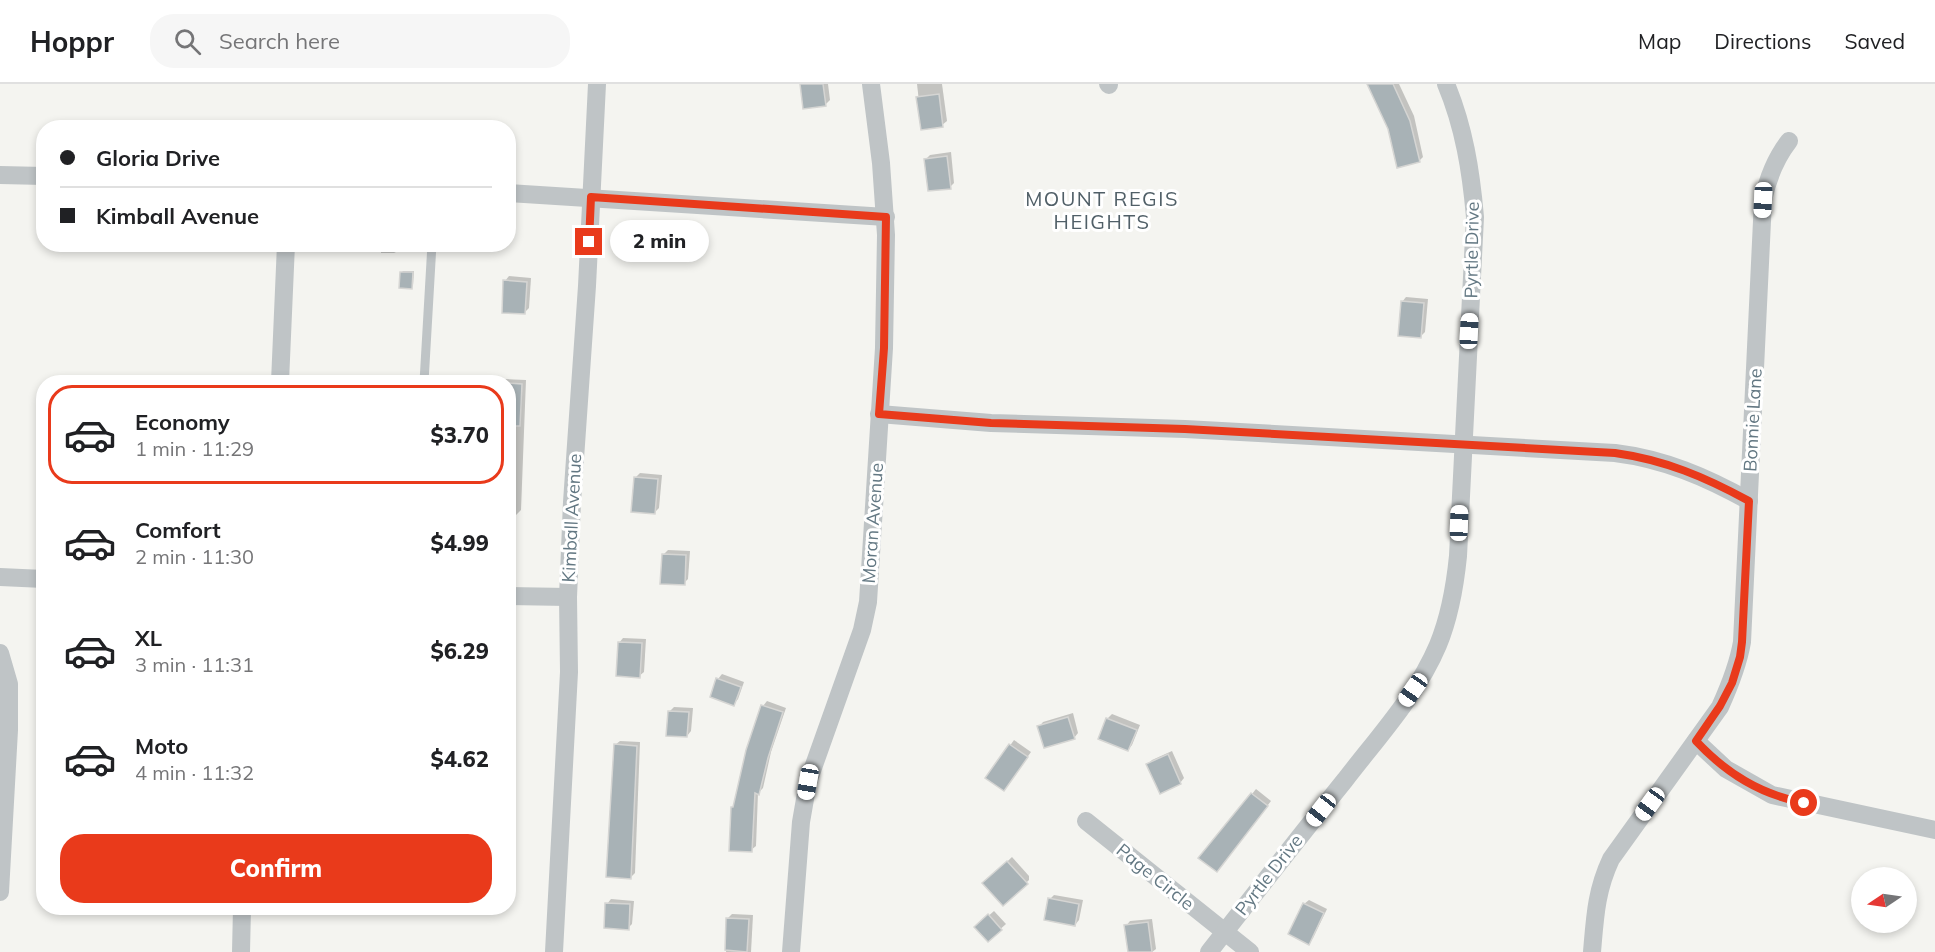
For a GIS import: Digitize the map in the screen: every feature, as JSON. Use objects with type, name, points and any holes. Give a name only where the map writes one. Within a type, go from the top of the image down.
[{"type":"street","name":"Kimball Avenue","points":[[554,952],[568,672],[572,502],[587,286],[597,84]]},
{"type":"street","name":"Moran Avenue","points":[[791,952],[801,822],[808,782],[862,630],[868,602],[884,348],[886,217],[871,84]]},
{"type":"street","name":"Pyrtle Drive","points":[[1209,952],[1390,722],[1424,674],[1449,614],[1455,582],[1464,445],[1474,217],[1472,179],[1465,142],[1446,84]]},
{"type":"street","name":"Bonnie Lane","points":[[1593,952],[1596,903],[1601,880],[1611,858],[1720,706],[1732,683],[1740,657],[1763,200],[1768,176],[1779,154],[1789,141]]},
{"type":"street","points":[[0,175],[36,176]]},
{"type":"street","points":[[516,193],[886,217]]},
{"type":"street","points":[[280,375],[286,252]]},
{"type":"street","points":[[879,414],[991,423],[1185,429],[1560,449],[1641,456],[1712,480],[1749,501]]},
{"type":"street","points":[[0,577],[36,579]]},
{"type":"street","points":[[516,596],[568,597]]},
{"type":"street","points":[[0,653],[9,684],[9,730],[0,892]]},
{"type":"street","points":[[1696,741],[1726,768],[1772,795],[1935,830]]},
{"type":"street","name":"Page Circle","points":[[1086,821],[1250,952]]},
{"type":"street","points":[[241,952],[242,915]]},
{"type":"lane","points":[[424,375],[432,252]]},
{"type":"building","points":[[800,84],[823,84],[826,106],[803,109]]},
{"type":"building","points":[[1367,84],[1393,84],[1410,121],[1420,162],[1397,168],[1388,129]]},
{"type":"building","points":[[939,94],[943,127],[921,130],[916,97]]},
{"type":"building","points":[[947,156],[951,189],[928,191],[924,159]]},
{"type":"building","points":[[400,272],[413,272],[412,289],[399,288]]},
{"type":"building","points":[[503,280],[527,282],[525,314],[502,313]]},
{"type":"building","points":[[1401,301],[1424,303],[1421,338],[1398,336]]},
{"type":"building","points":[[516,384],[522,384],[520,426],[516,426]]},
{"type":"building","points":[[634,477],[658,479],[655,514],[631,512]]},
{"type":"building","points":[[662,554],[686,555],[685,585],[660,584]]},
{"type":"building","points":[[618,642],[642,643],[640,678],[616,676]]},
{"type":"building","points":[[716,678],[741,687],[734,706],[710,697]]},
{"type":"building","points":[[761,705],[783,712],[759,795],[755,793],[752,852],[729,851],[731,807],[733,807],[746,750]]},
{"type":"building","points":[[668,711],[689,712],[687,737],[666,736]]},
{"type":"building","points":[[1068,717],[1075,739],[1044,748],[1037,726]]},
{"type":"building","points":[[1106,718],[1137,730],[1128,751],[1098,739]]},
{"type":"building","points":[[614,744],[637,746],[631,879],[606,877]]},
{"type":"building","points":[[1009,744],[1028,757],[1004,791],[985,778]]},
{"type":"building","points":[[1168,754],[1181,784],[1160,794],[1146,764]]},
{"type":"building","points":[[1251,793],[1268,806],[1217,872],[1198,858]]},
{"type":"building","points":[[1007,861],[1028,884],[1003,906],[982,883]]},
{"type":"building","points":[[1048,898],[1079,904],[1075,926],[1044,920]]},
{"type":"building","points":[[605,903],[630,904],[629,930],[604,928]]},
{"type":"building","points":[[1303,903],[1324,913],[1309,945],[1288,934]]},
{"type":"building","points":[[988,914],[1002,930],[988,942],[974,927]]},
{"type":"building","points":[[726,918],[749,919],[747,952],[725,950]]},
{"type":"building","points":[[1148,922],[1152,952],[1128,952],[1124,925]]},
{"type":"district","name":"MOUNT REGIS HEIGHTS","points":[[1102,210]]},
{"type":"route","points":[[589,242],[591,197],[886,217],[884,348],[879,414],[991,423],[1185,429],[1615,453],[1641,456],[1712,480],[1749,501],[1742,642],[1732,683],[1720,706],[1696,741],[1726,768],[1746,782],[1772,795],[1804,803]]}]
